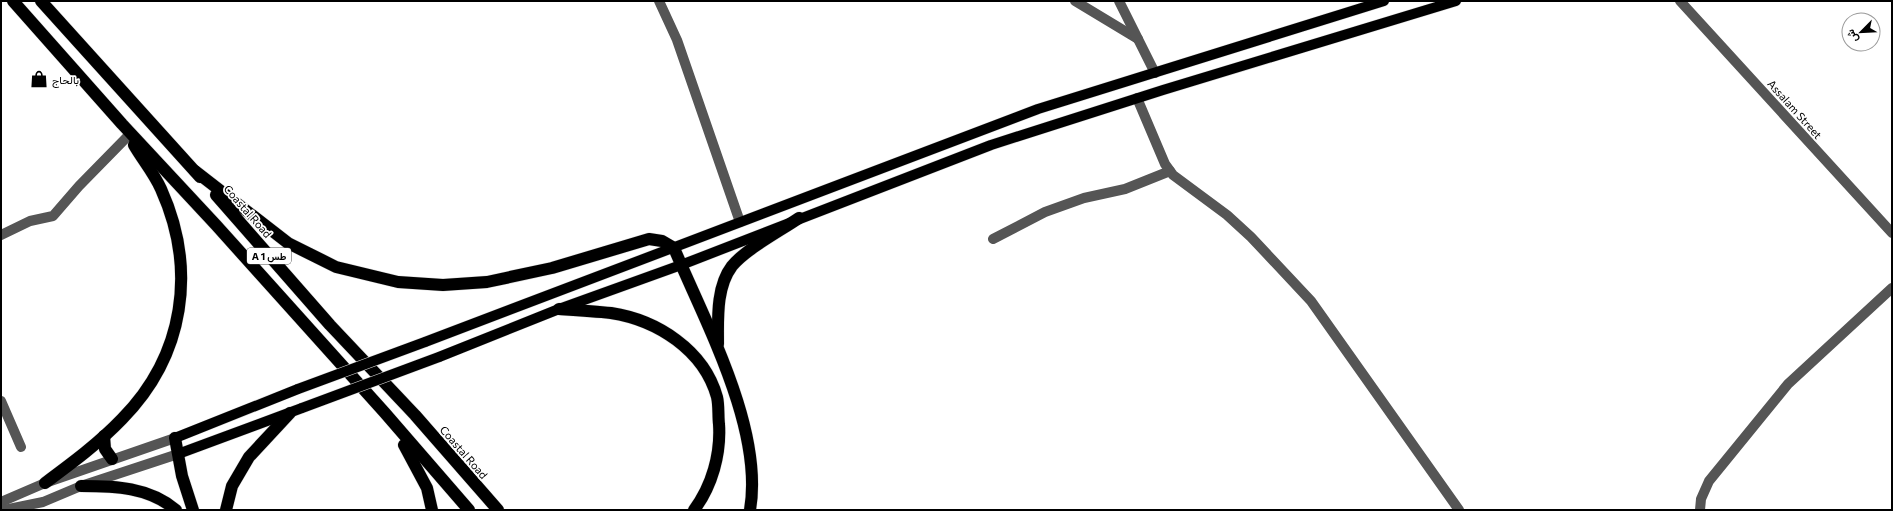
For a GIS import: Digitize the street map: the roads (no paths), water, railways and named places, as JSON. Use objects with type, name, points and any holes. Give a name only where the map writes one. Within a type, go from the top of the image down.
[{"type":"highway","name":"A 1 طس","points":[[13,1],[122,124],[385,413],[469,510]]},
{"type":"highway","name":"Coastal Road","points":[[41,1],[195,171],[330,325],[415,415],[498,510]]},
{"type":"highway","points":[[45,483],[104,436],[123,419],[139,399],[153,378],[174,332],[180,307],[181,258],[177,234],[160,187],[122,124]]},
{"type":"highway","points":[[195,171],[288,243],[336,267],[398,282],[443,285],[487,282],[552,268],[650,239],[662,241],[674,248],[718,349],[748,439],[753,470],[750,510]]},
{"type":"highway","points":[[718,349],[718,311],[724,281],[732,267],[743,256],[799,218]]},
{"type":"highway","points":[[559,309],[611,313],[646,322],[689,349],[700,362],[717,397],[720,430],[717,462],[706,492],[694,510]]},
{"type":"highway","points":[[226,510],[232,486],[248,457],[290,413]]},
{"type":"highway","points":[[385,413],[412,456],[427,488],[432,510]]},
{"type":"highway","points":[[104,436],[105,449],[112,459]]},
{"type":"highway","points":[[175,438],[182,476],[193,510]]},
{"type":"highway","points":[[81,486],[131,488],[154,496],[176,510]]},
{"type":"main road","points":[[175,438],[1038,109],[1384,1]]},
{"type":"main road","points":[[178,454],[439,357],[559,309],[681,265],[799,218],[991,145],[1137,98],[1456,1]]},
{"type":"street","points":[[659,1],[677,40],[740,222]]},
{"type":"street","points":[[1075,1],[1138,39]]},
{"type":"street","points":[[1119,1],[1155,73]]},
{"type":"street","name":"Assalam Street","points":[[1680,1],[1892,233]]},
{"type":"street","points":[[1137,98],[1156,145],[1170,171],[1181,182],[1227,215],[1251,237],[1311,301],[1459,510]]},
{"type":"street","points":[[1,235],[30,221],[54,216],[79,186],[128,136]]},
{"type":"street","points":[[993,238],[1045,212],[1084,198],[1125,189],[1170,171]]},
{"type":"street","points":[[1700,510],[1701,499],[1709,481],[1788,384],[1892,288]]},
{"type":"street","points":[[1,401],[21,447]]},
{"type":"street","points":[[1,502],[45,483],[175,438]]},
{"type":"street","points":[[4,510],[43,502],[81,486],[178,454]]},
{"type":"place","name":"بالحاج","points":[[39,79]]}]
